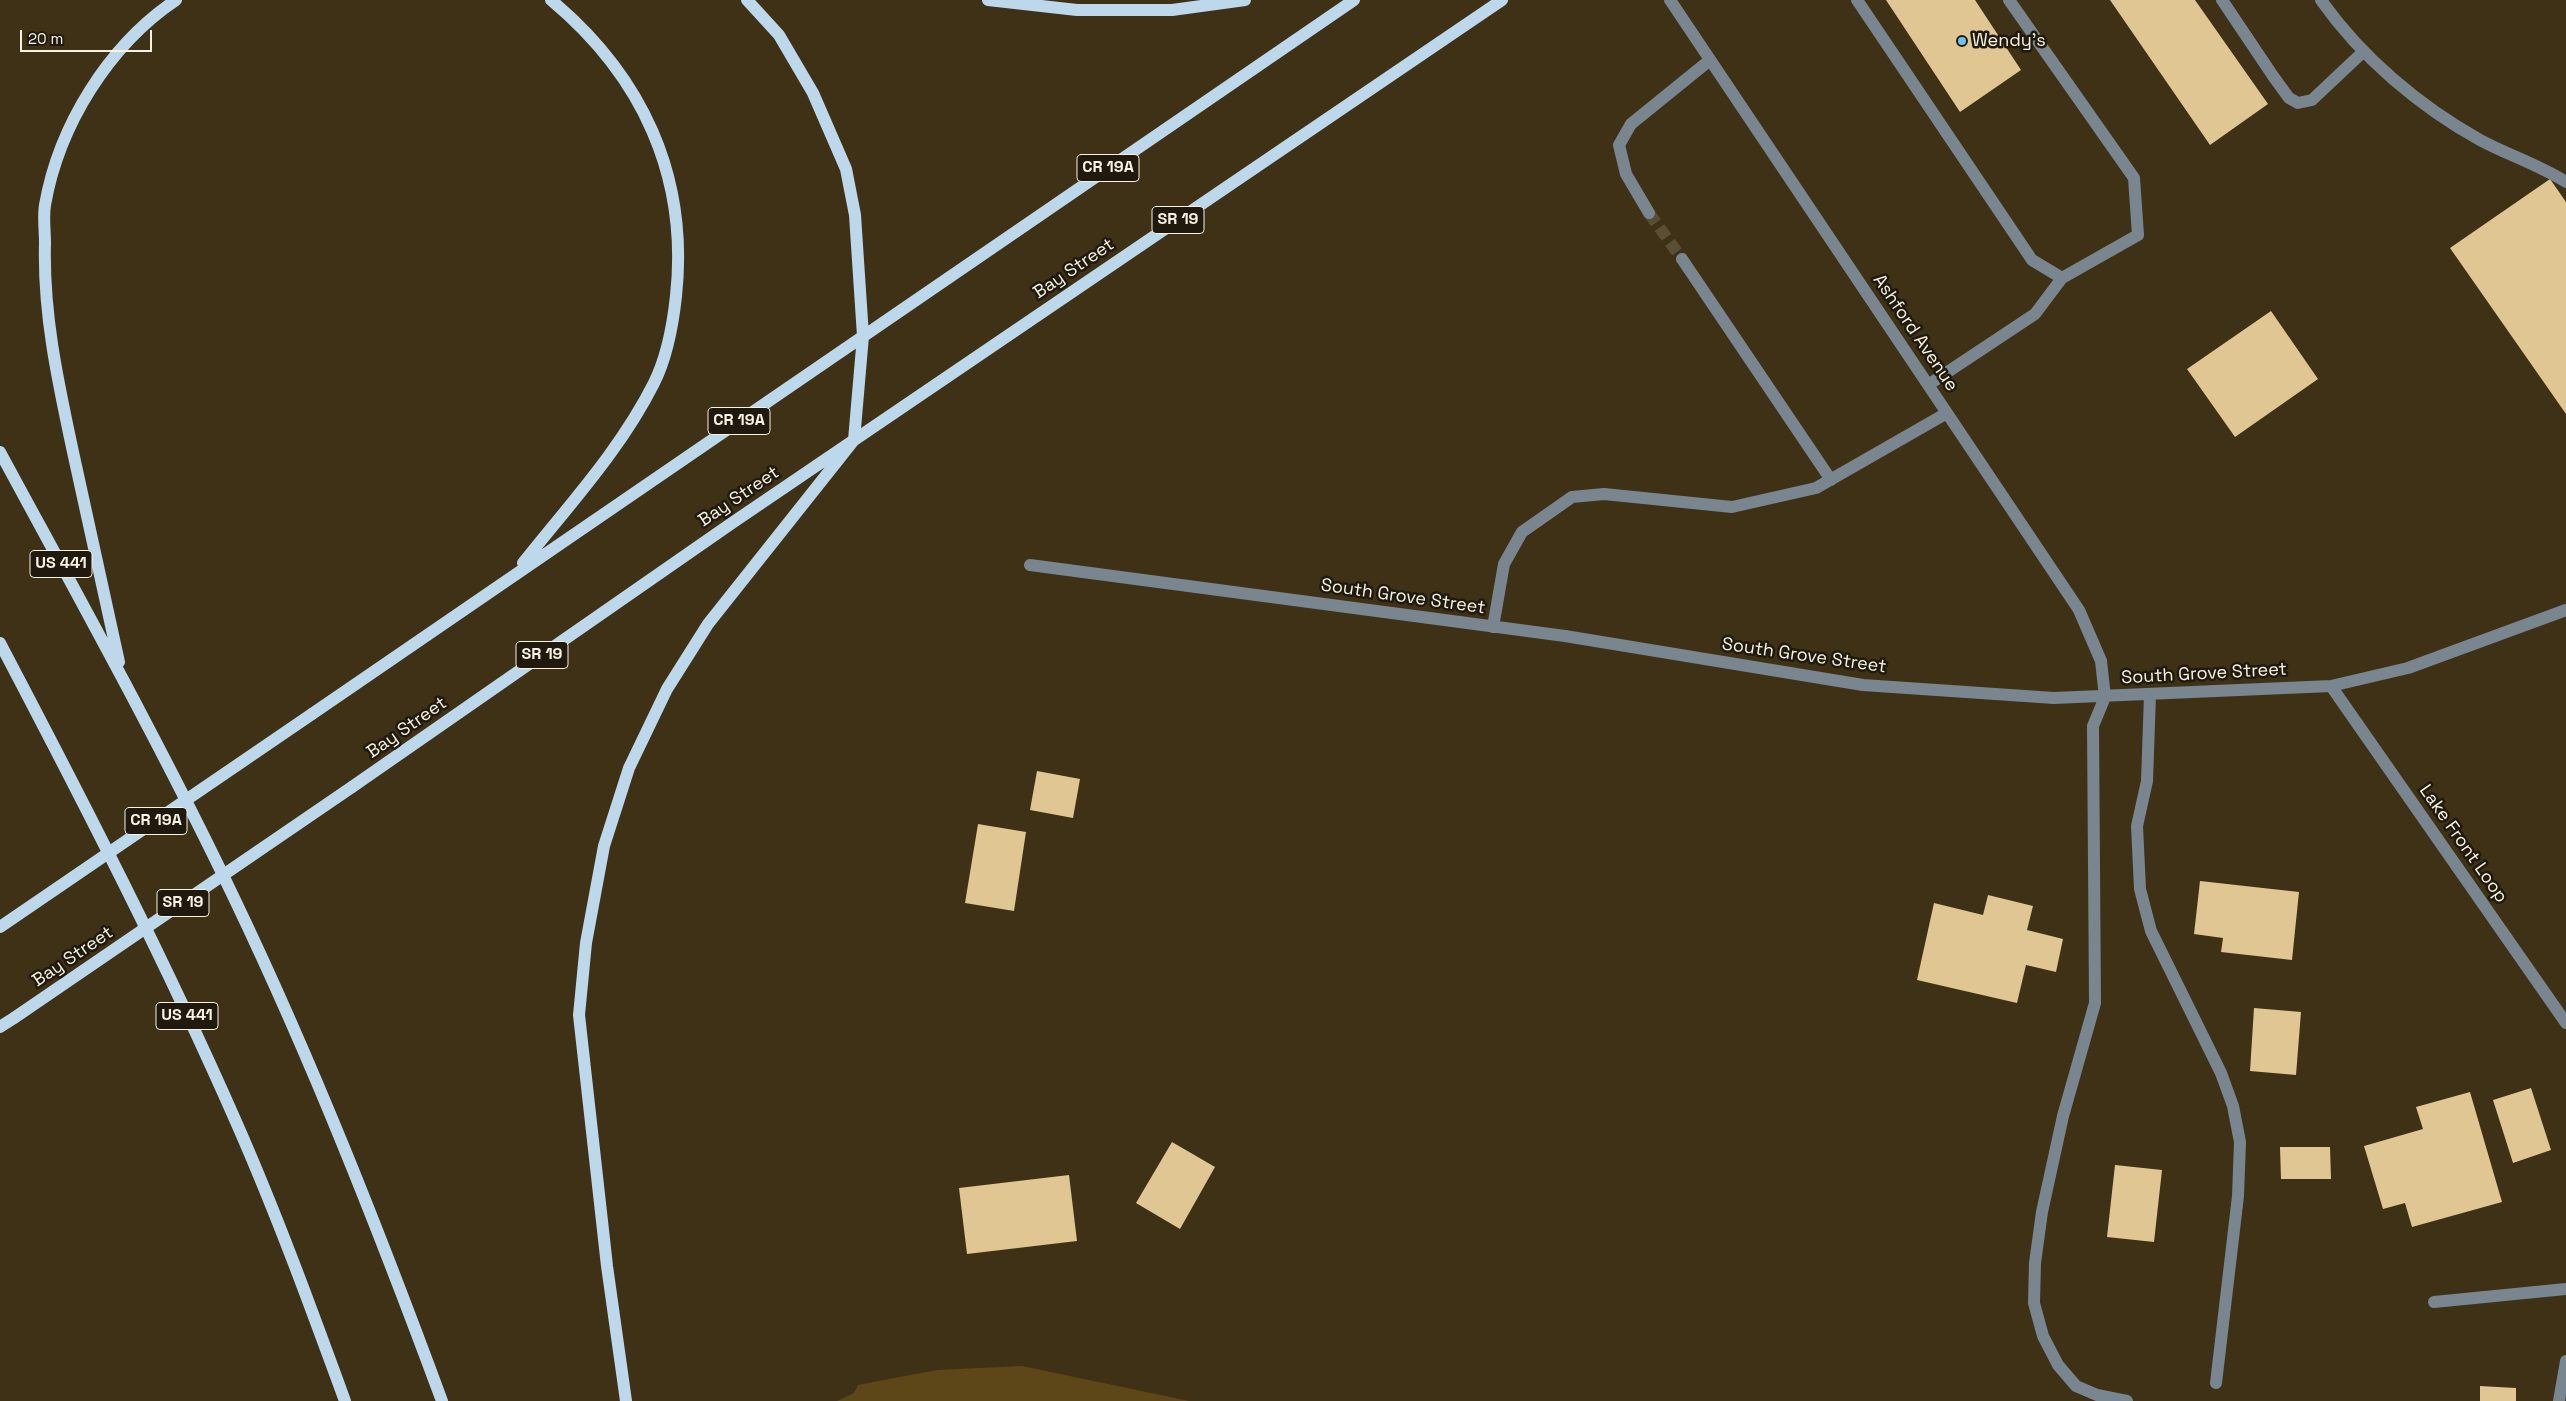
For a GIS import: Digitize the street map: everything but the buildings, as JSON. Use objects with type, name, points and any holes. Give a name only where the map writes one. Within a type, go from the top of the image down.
[{"type":"main road","points":[[122,677],[53,360],[44,276],[45,206],[56,160],[83,104],[113,57],[152,16],[176,0]]},
{"type":"main road","points":[[515,574],[627,432],[655,381],[673,322],[679,268],[676,205],[664,158],[648,117],[618,68],[580,25],[551,0]]},
{"type":"main road","points":[[626,1401],[607,1266],[579,1015],[586,944],[604,846],[629,768],[667,689],[708,624],[854,440],[863,336],[855,215],[846,169],[813,94],[779,35],[747,0]]},
{"type":"main road","points":[[988,0],[1077,10],[1172,10],[1244,0]]},
{"type":"main road","name":"CR 19A","points":[[0,927],[1354,0]]},
{"type":"main road","name":"Bay Street","points":[[0,1028],[352,788],[854,440],[1502,0]]},
{"type":"main road","name":"US 441","points":[[0,452],[122,677],[235,900],[318,1085],[388,1256],[442,1401]]},
{"type":"main road","name":"US 441","points":[[0,643],[147,932],[237,1125],[304,1290],[344,1401]]},
{"type":"street","name":"Ashford Avenue","points":[[1670,0],[2079,610],[2101,660],[2106,697]]},
{"type":"street","points":[[1857,0],[2032,260],[2062,278]]},
{"type":"street","points":[[1928,386],[2035,314],[2062,278],[2138,235],[2134,178],[2009,0]]},
{"type":"street","points":[[2222,0],[2289,98],[2298,103],[2312,100],[2364,51]]},
{"type":"street","points":[[2321,0],[2364,51],[2422,103],[2480,140],[2566,182]]},
{"type":"street","points":[[1649,213],[1626,174],[1619,146],[1631,124],[1710,60]]},
{"type":"street","points":[[1682,259],[1830,480]]},
{"type":"street","points":[[1493,627],[1504,564],[1522,532],[1572,497],[1604,494],[1732,507],[1816,488],[1947,413]]},
{"type":"street","name":"South Grove Street","points":[[1030,565],[1565,636],[1863,685],[2054,698],[2331,686],[2408,668],[2566,610]]},
{"type":"street","name":"Lake Front Loop","points":[[2331,686],[2566,1023]]},
{"type":"street","points":[[2150,695],[2147,780],[2137,826],[2140,889],[2151,931],[2221,1073],[2234,1106],[2240,1142],[2238,1196],[2216,1383]]},
{"type":"street","points":[[2106,697],[2093,726],[2095,1003],[2063,1116],[2042,1212],[2035,1263],[2034,1303],[2043,1336],[2058,1365],[2076,1386],[2097,1395],[2127,1401]]},
{"type":"street","points":[[2434,1302],[2566,1289]]},
{"type":"street","points":[[2559,1401],[2566,1361]]},
{"type":"shaded area","points":[[1022,1366],[1189,1401],[837,1401],[854,1393],[858,1385],[937,1370]]},
{"type":"tunnel","points":[[1649,213],[1682,259]]},
{"type":"place","name":"Wendy's","points":[[1962,41]]}]
